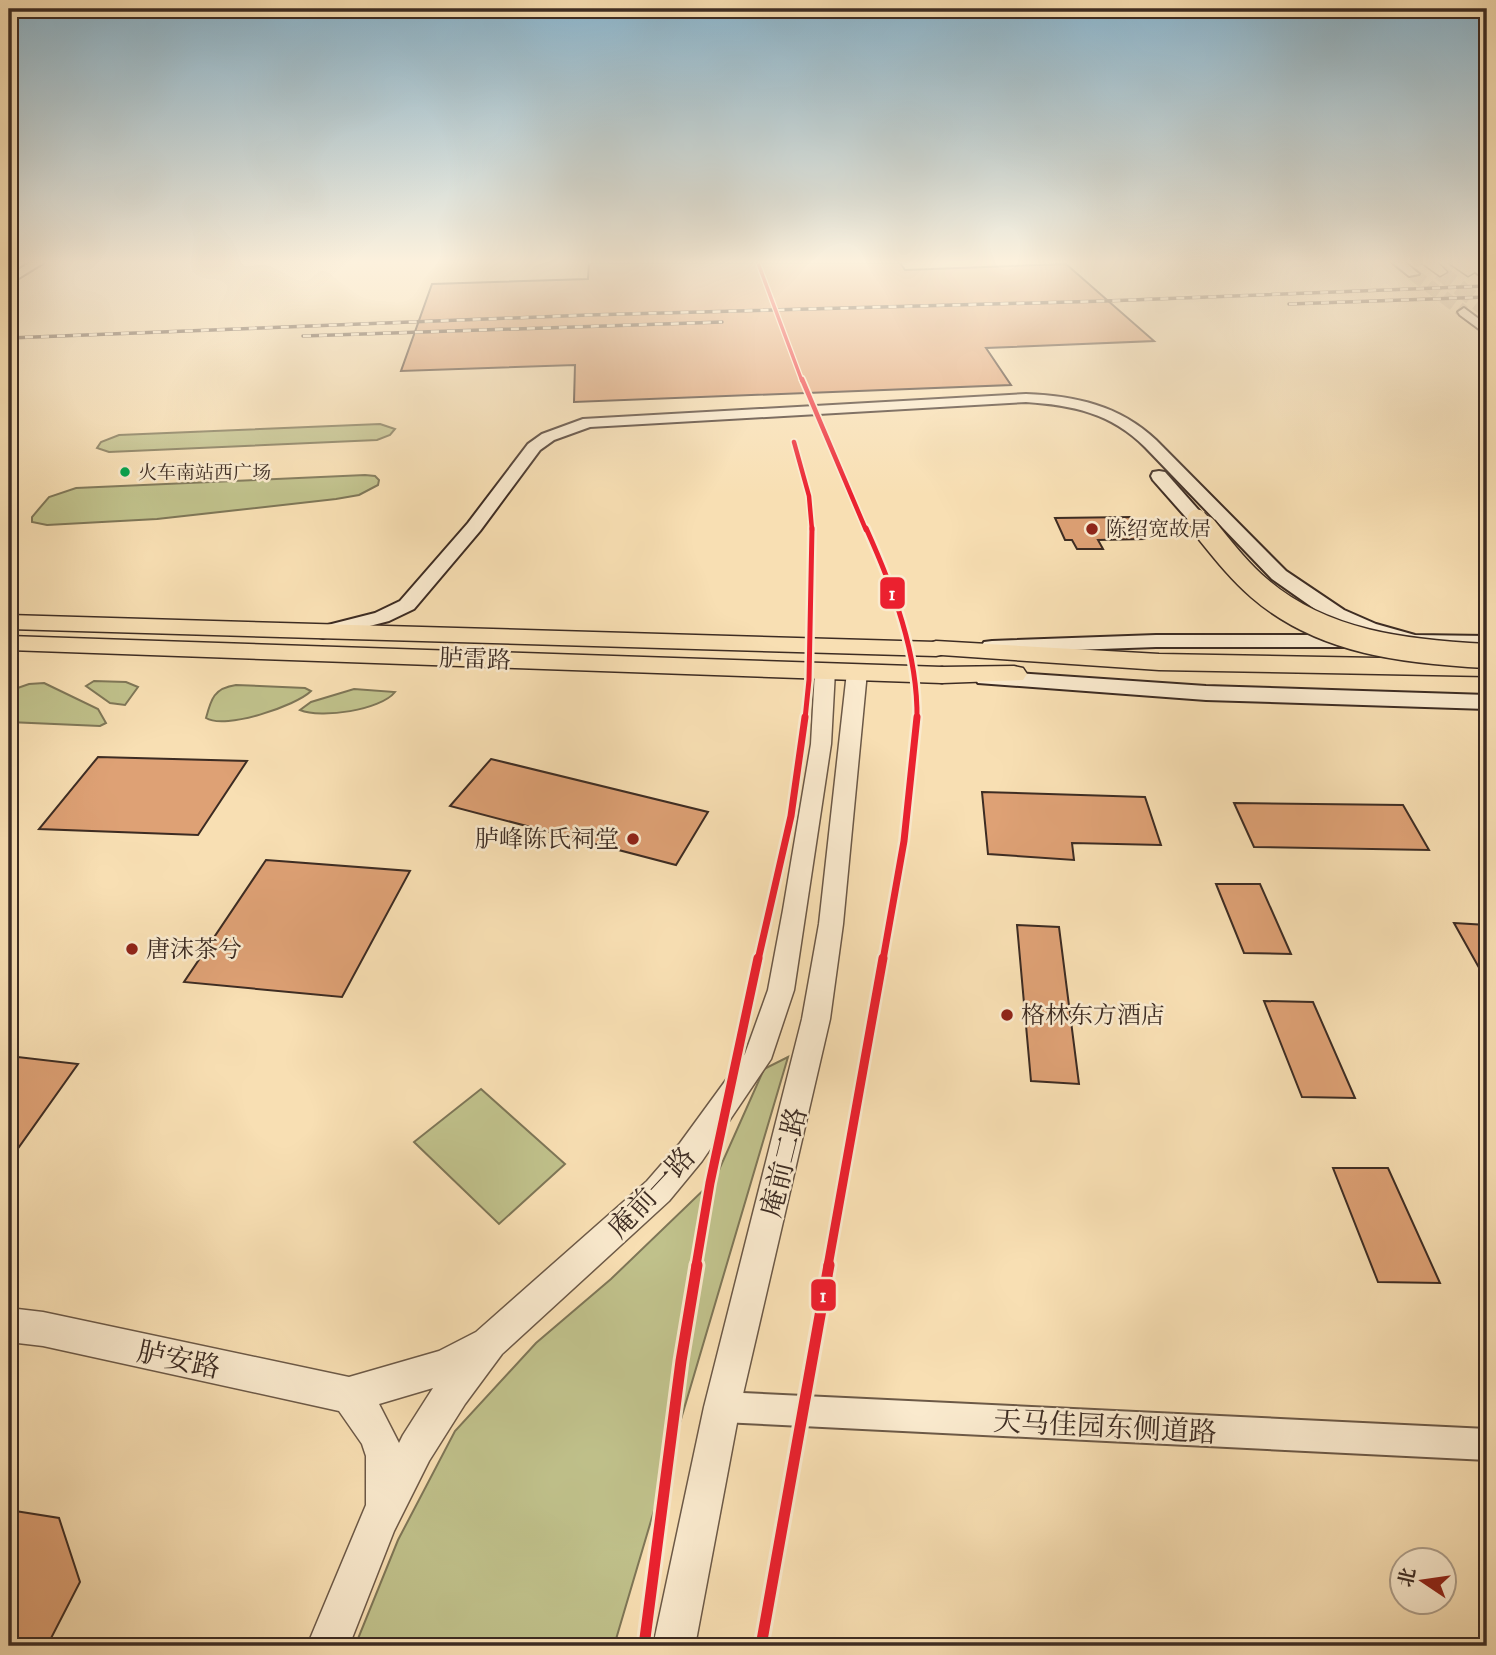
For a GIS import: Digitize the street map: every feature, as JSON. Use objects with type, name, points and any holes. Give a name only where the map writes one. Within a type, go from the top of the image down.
[{"type":"highway","points":[[1197,519],[1254,584],[1296,614],[1326,628],[1375,644],[1410,651],[1487,656]]},
{"type":"highway","points":[[939,662],[1067,674],[1196,670],[1487,668]]},
{"type":"highway","points":[[1196,670],[1487,685]]},
{"type":"main road","points":[[323,632],[395,611],[421,591],[534,447],[548,437],[588,422],[1009,398],[1050,399],[1081,404],[1119,418],[1154,448],[1290,584],[1333,615],[1362,627],[1428,640]]},
{"type":"main road","points":[[984,401],[1053,405],[1073,409],[1109,424],[1123,434],[1197,519]]},
{"type":"main road","name":"胪雷路","points":[[9,622],[323,632],[939,662]]},
{"type":"main road","points":[[939,662],[1156,641],[1487,642]]},
{"type":"main road","name":"胪雷路","points":[[9,643],[857,672],[939,662]]},
{"type":"main road","points":[[939,662],[1206,693],[1487,702]]},
{"type":"street","name":"庵前一路","points":[[328,1646],[379,1520],[416,1448],[437,1414],[490,1342],[658,1191],[691,1152],[757,1059],[781,990],[821,744],[825,671]]},
{"type":"street","name":"庵前二路","points":[[674,1646],[722,1407],[816,1019],[831,924],[857,672]]},
{"type":"street","name":"胪安路","points":[[9,1325],[43,1329],[349,1395]]},
{"type":"street","points":[[379,1520],[387,1483],[386,1456],[378,1434],[349,1395],[445,1367],[490,1342]]},
{"type":"street","name":"天马佳园东侧道路","points":[[722,1407],[1487,1445]]},
{"type":"green space","points":[[380,424],[395,429],[390,435],[377,440],[109,452],[97,448],[101,442],[119,435]]},
{"type":"green space","points":[[375,476],[379,480],[378,485],[359,495],[336,499],[157,519],[47,525],[32,522],[32,517],[49,497],[76,488]]},
{"type":"green space","points":[[94,681],[126,682],[138,687],[125,705],[110,703],[86,686]]},
{"type":"green space","points":[[44,683],[98,709],[106,723],[100,726],[9,722],[9,691],[29,684]]},
{"type":"green space","points":[[236,685],[305,688],[311,691],[291,703],[260,715],[228,721],[206,718],[218,692]]},
{"type":"green space","points":[[354,689],[395,692],[377,704],[350,711],[322,714],[300,710],[311,702]]},
{"type":"green space","points":[[788,1057],[614,1646],[355,1646],[398,1540],[455,1431],[536,1343],[611,1279],[715,1179],[764,1069]]},
{"type":"green space","points":[[481,1089],[565,1164],[499,1224],[414,1142]]},
{"type":"building","points":[[412,340],[1154,341],[986,348],[1011,385],[574,402],[575,365],[401,371]]},
{"type":"building","name":"陈绍宽故居","points":[[1131,517],[1144,539],[1098,540],[1103,549],[1077,549],[1072,540],[1065,540],[1055,518]]},
{"type":"building","points":[[98,757],[247,761],[198,835],[39,829]]},
{"type":"building","name":"胪峰陈氏祠堂","points":[[491,759],[708,812],[676,865],[450,806]]},
{"type":"building","points":[[982,792],[1145,797],[1161,845],[1072,843],[1074,860],[988,854]]},
{"type":"building","points":[[1234,803],[1403,805],[1429,850],[1254,847]]},
{"type":"building","points":[[266,860],[410,871],[342,997],[184,982]]},
{"type":"building","points":[[1216,884],[1260,884],[1291,954],[1244,953]]},
{"type":"building","points":[[1454,923],[1487,925],[1487,982]]},
{"type":"building","points":[[1017,925],[1059,927],[1079,1084],[1031,1081]]},
{"type":"building","points":[[1264,1001],[1313,1002],[1355,1098],[1302,1097]]},
{"type":"building","points":[[9,1056],[78,1064],[9,1161]]},
{"type":"building","points":[[1333,1168],[1388,1168],[1440,1283],[1378,1282]]},
{"type":"building","points":[[9,1510],[59,1518],[80,1582],[47,1646],[9,1646]]},
{"type":"transit line","name":"1","points":[[761,1646],[904,841],[916,748],[917,711],[911,659],[894,598],[821,429],[787,340]]},
{"type":"transit line","name":"1","points":[[644,1646],[681,1361],[710,1183],[736,1053],[791,816],[802,752],[809,680],[812,524],[809,496],[794,442]]},
{"type":"place","name":"火车南站西广场","points":[[125,472]]},
{"type":"place","name":"陈绍宽故居","points":[[1092,529]]},
{"type":"place","name":"胪峰陈氏祠堂","points":[[633,839]]},
{"type":"place","name":"唐沫茶兮","points":[[132,949]]},
{"type":"place","name":"格林东方酒店","points":[[1007,1015]]}]
